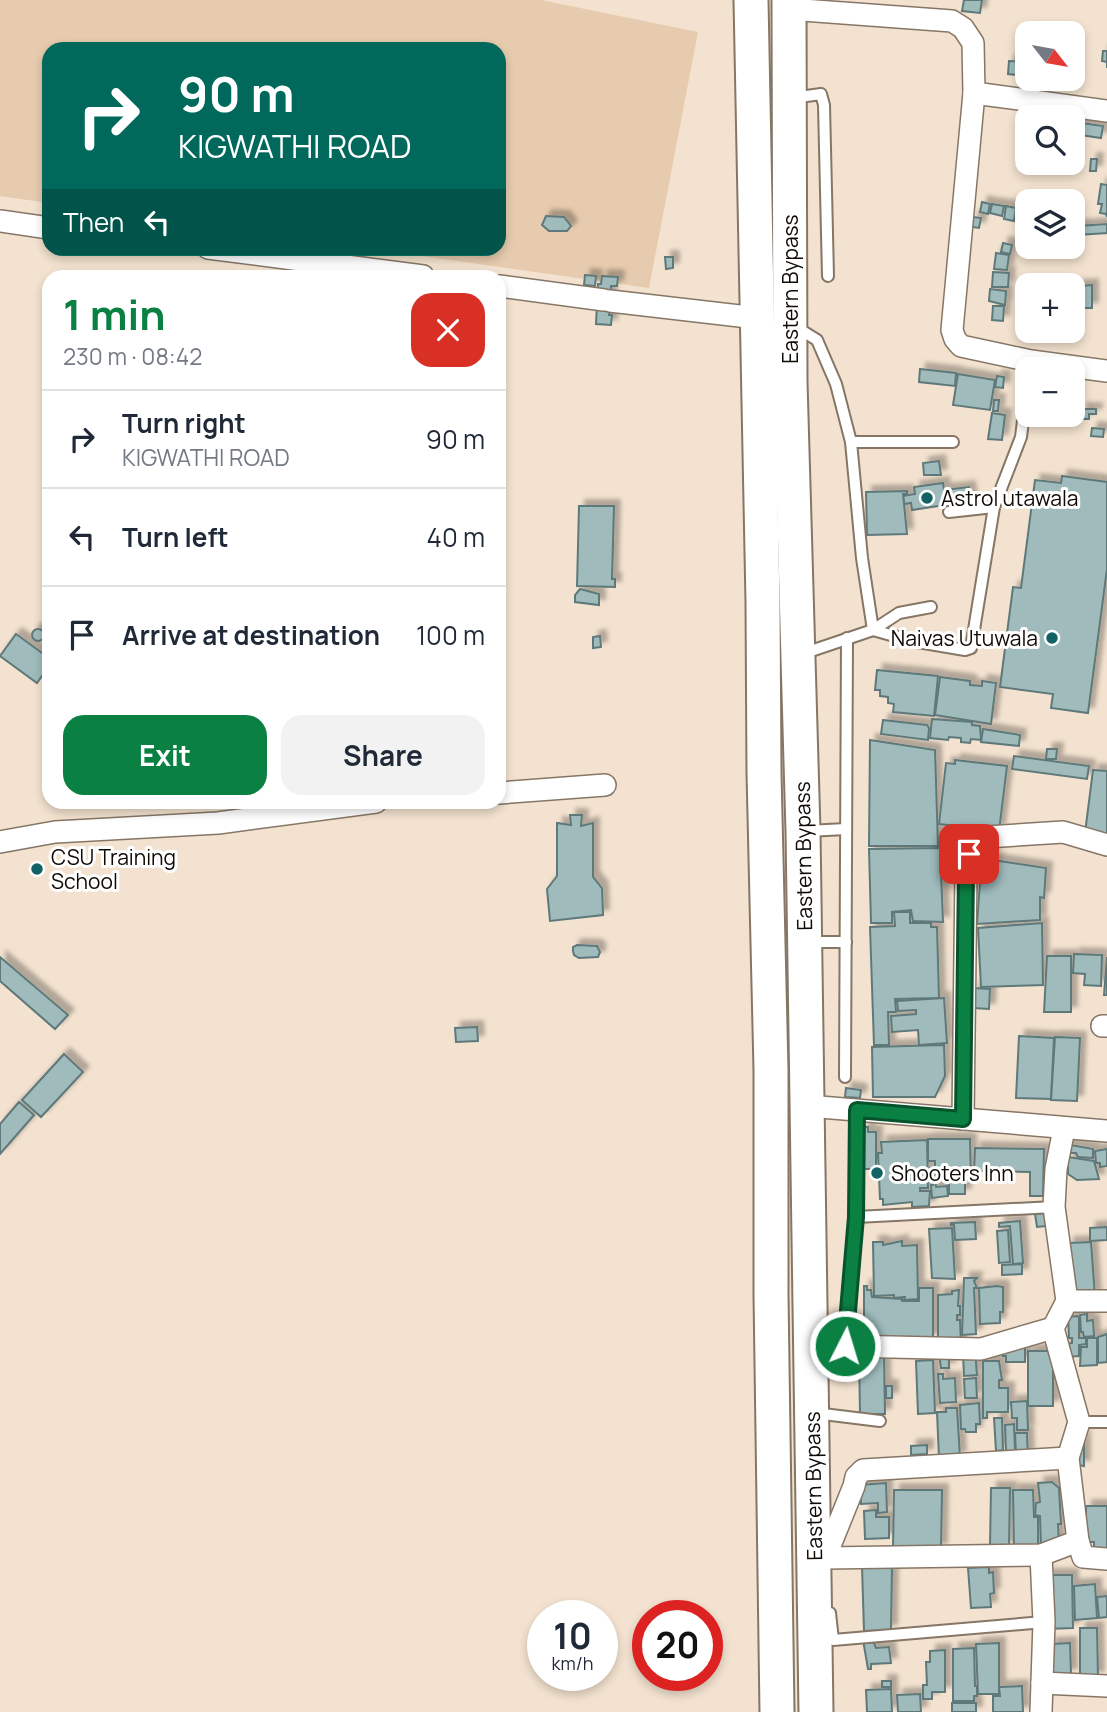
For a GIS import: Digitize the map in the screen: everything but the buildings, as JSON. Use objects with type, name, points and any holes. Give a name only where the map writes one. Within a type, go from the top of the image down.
[{"type":"main road","name":"Eastern Bypass","points":[[751,0],[771,1070],[777,1712]]},
{"type":"main road","name":"Eastern Bypass","points":[[789,5],[790,382],[803,831],[809,1333],[821,1558],[816,1712]]},
{"type":"street","points":[[789,5],[833,6],[953,20],[963,28],[973,43],[974,93],[952,330],[961,346],[1015,361]]},
{"type":"street","points":[[974,93],[1107,111]]},
{"type":"street","points":[[0,221],[42,227]]},
{"type":"street","points":[[269,256],[377,270]]},
{"type":"street","points":[[506,287],[757,318]]},
{"type":"street","points":[[1085,369],[1107,371]]},
{"type":"street","points":[[506,792],[605,785]]},
{"type":"street","points":[[0,842],[55,832],[218,822],[321,809]]},
{"type":"street","points":[[963,1119],[966,870],[971,838],[1063,832],[1107,845]]},
{"type":"street","points":[[808,1106],[1107,1131]]},
{"type":"street","points":[[1064,1129],[1055,1169],[1054,1207],[1067,1301],[1053,1328],[1079,1422],[1068,1458],[1078,1541],[1083,1557],[1107,1559]]},
{"type":"street","points":[[1067,1301],[1107,1301]]},
{"type":"street","points":[[809,1333],[845,1346],[981,1349],[1053,1328]]},
{"type":"street","points":[[1068,1458],[863,1470],[856,1476],[821,1558],[1041,1555],[1078,1541]]},
{"type":"street","points":[[1041,1555],[1044,1622],[1041,1712]]},
{"type":"street","points":[[1042,1683],[1107,1686]]},
{"type":"lane","points":[[790,99],[821,94],[824,105],[828,276]]},
{"type":"lane","points":[[791,323],[817,340],[836,384],[851,442],[862,558],[873,630]]},
{"type":"lane","points":[[873,630],[912,642],[971,649],[993,507],[1021,437],[1022,427]]},
{"type":"lane","points":[[851,442],[953,442]]},
{"type":"lane","points":[[949,512],[993,507]]},
{"type":"lane","points":[[799,656],[873,630],[899,613],[931,607]]},
{"type":"lane","points":[[845,1077],[847,638]]},
{"type":"lane","points":[[803,831],[846,829]]},
{"type":"lane","points":[[805,942],[846,942]]},
{"type":"lane","points":[[845,1346],[856,1217],[857,1110]]},
{"type":"lane","points":[[856,1217],[1054,1207]]},
{"type":"lane","points":[[812,1413],[880,1421]]},
{"type":"lane","points":[[1079,1422],[1107,1422]]},
{"type":"lane","points":[[829,1599],[833,1640],[1044,1622]]},
{"type":"shaded area","points":[[0,0],[541,0],[698,32],[649,288],[421,256],[506,256],[506,42],[42,42],[42,202],[0,196]]},
{"type":"place","name":"Astrol utawala","points":[[927,498]]},
{"type":"place","name":"Naivas Utuwala","points":[[1052,638]]},
{"type":"place","name":"CSU Training School","points":[[37,869]]},
{"type":"place","name":"Shooters Inn","points":[[877,1173]]},
{"type":"route","points":[[845,1346],[856,1217],[857,1110],[963,1119],[966,870],[969,854]]}]
